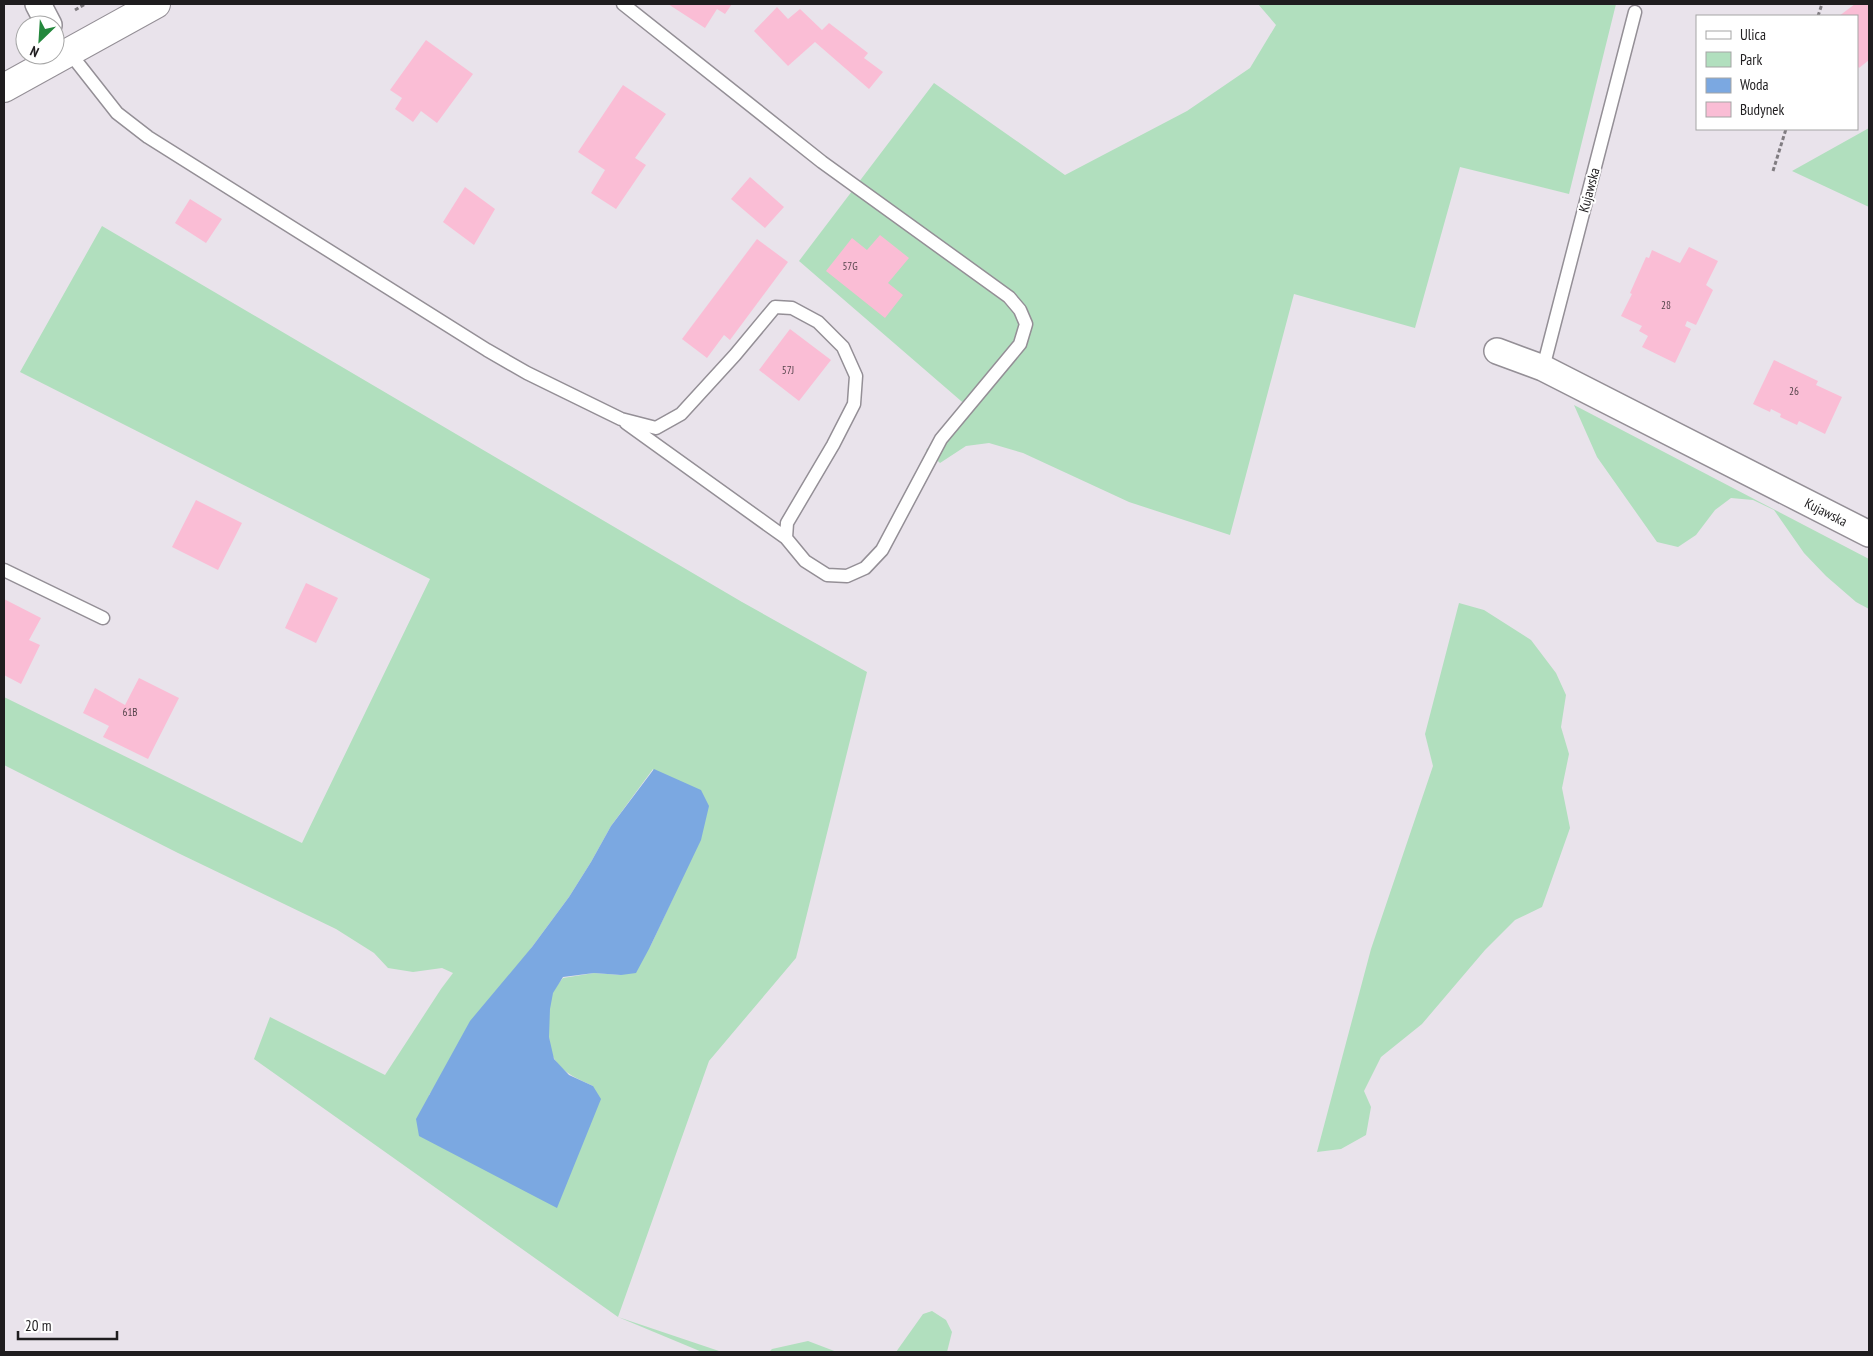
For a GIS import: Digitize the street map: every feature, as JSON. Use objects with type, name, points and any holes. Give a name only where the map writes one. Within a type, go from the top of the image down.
[{"type":"street","points":[[65,41],[156,4]]},
{"type":"street","points":[[4,88],[33,65]]},
{"type":"street","name":"Kujawska","points":[[1497,351],[1543,368],[1869,534]]},
{"type":"lane","points":[[65,46],[117,113],[148,137],[487,350],[527,373],[621,419],[786,538],[804,561],[828,575],[847,576],[865,568],[882,550],[941,440],[1020,344],[1026,324],[1020,310],[1009,297],[822,162],[623,4]]},
{"type":"lane","name":"Kujawska","points":[[1543,368],[1635,12]]},
{"type":"lane","points":[[621,419],[656,428],[681,414],[735,356],[775,307],[792,308],[818,322],[843,347],[856,376],[854,404],[833,445],[787,523],[786,538]]},
{"type":"lane","points":[[4,570],[103,618]]},
{"type":"path","points":[[1773,171],[1786,130]]},
{"type":"green space","points":[[1258,4],[1616,4],[1569,194],[1460,167],[1415,328],[1294,294],[1230,535],[1129,502],[1023,453],[989,443],[966,446],[940,463],[926,450],[968,407],[799,261],[934,83],[1065,175],[1187,111],[1250,68],[1276,25]]},
{"type":"green space","points":[[1869,128],[1869,207],[1792,171]]},
{"type":"green space","points":[[102,226],[742,602],[867,672],[796,958],[709,1061],[618,1317],[254,1059],[270,1017],[385,1075],[453,973],[442,968],[413,972],[388,968],[374,953],[336,929],[178,853],[4,765],[4,697],[302,843],[430,579],[20,372]],"holes":[[[653,769],[672,900],[650,947],[621,975],[594,973],[563,978],[553,992],[549,1028],[552,1054],[567,1073],[593,1086],[429,1095],[569,897],[611,826]]]},
{"type":"green space","points":[[1574,405],[1869,559],[1869,609],[1856,602],[1826,576],[1804,553],[1774,510],[1753,500],[1731,498],[1715,510],[1696,535],[1678,547],[1657,542],[1597,457]]},
{"type":"green space","points":[[1459,603],[1484,610],[1531,640],[1556,673],[1566,695],[1561,727],[1569,754],[1562,788],[1570,828],[1542,907],[1515,920],[1485,950],[1422,1024],[1381,1057],[1364,1091],[1371,1107],[1366,1135],[1341,1149],[1317,1152],[1371,949],[1433,766],[1425,734]]},
{"type":"green space","points":[[932,1311],[946,1320],[952,1332],[947,1352],[896,1352],[923,1314]]},
{"type":"green space","points":[[618,1317],[722,1352],[702,1352]]},
{"type":"green space","points":[[808,1341],[837,1352],[769,1352],[772,1349]]},
{"type":"water","points":[[654,769],[701,790],[709,806],[701,840],[636,973],[621,975],[594,973],[563,977],[553,993],[550,1009],[549,1037],[554,1059],[569,1075],[593,1086],[601,1099],[557,1208],[419,1136],[416,1119],[470,1021],[532,947],[569,897],[611,826]]},
{"type":"building","points":[[668,4],[732,4],[725,14],[717,9],[705,28]]},
{"type":"building","points":[[1855,4],[1869,4],[1869,60],[1859,68],[1858,15],[1840,15]]},
{"type":"building","points":[[777,7],[788,19],[800,9],[822,30],[829,23],[868,53],[864,58],[883,72],[869,89],[815,42],[788,66],[754,31]]},
{"type":"building","points":[[426,40],[473,74],[437,123],[421,111],[413,122],[395,109],[402,98],[390,90]]},
{"type":"building","points":[[623,85],[666,114],[635,158],[646,165],[616,209],[591,193],[605,170],[578,152]]},
{"type":"building","points":[[750,177],[784,207],[765,228],[731,199]]},
{"type":"building","points":[[465,187],[495,209],[474,245],[443,222]]},
{"type":"building","points":[[190,199],[222,219],[206,243],[175,223]]},
{"type":"building","points":[[880,235],[909,258],[888,283],[903,295],[885,318],[826,271],[852,238],[867,250]]},
{"type":"building","points":[[757,239],[788,262],[730,340],[724,335],[707,358],[682,339]]},
{"type":"building","points":[[1689,247],[1718,261],[1706,285],[1713,290],[1696,325],[1687,321],[1685,326],[1691,329],[1675,363],[1642,347],[1648,336],[1639,331],[1642,326],[1621,316],[1632,294],[1630,293],[1646,257],[1649,258],[1652,250],[1680,263]]},
{"type":"building","points":[[790,329],[831,360],[799,401],[759,370]]},
{"type":"building","points":[[1774,360],[1818,381],[1816,385],[1842,397],[1825,434],[1799,421],[1797,425],[1780,417],[1781,414],[1771,409],[1770,412],[1753,404]]},
{"type":"building","points":[[196,500],[242,523],[218,570],[172,547]]},
{"type":"building","points":[[306,583],[338,598],[316,643],[285,628]]},
{"type":"building","points":[[4,599],[41,618],[29,640],[40,645],[21,684],[4,675]]},
{"type":"building","points":[[139,678],[179,698],[148,759],[103,737],[109,726],[83,713],[95,688],[125,705]]}]
